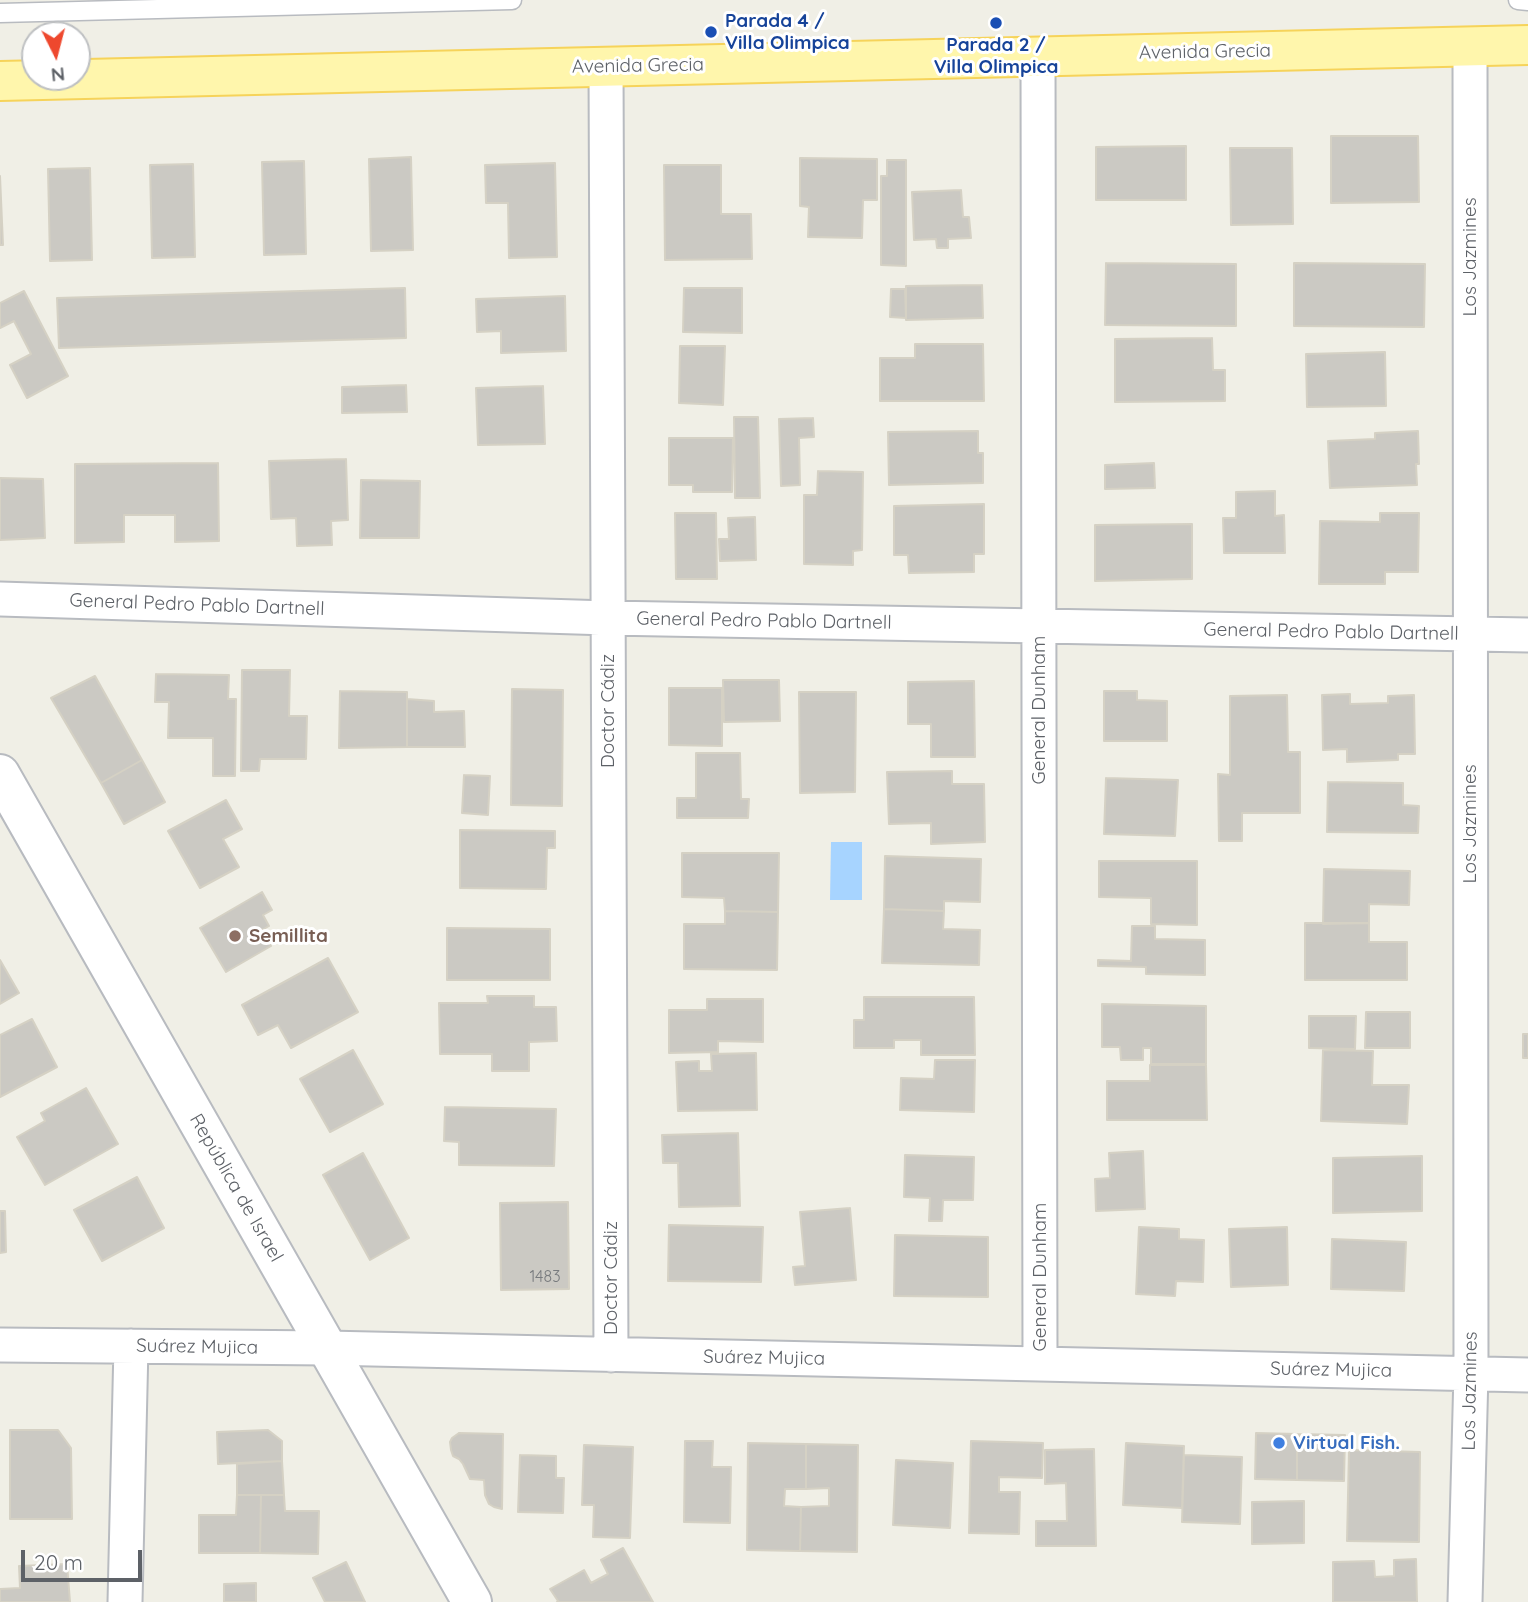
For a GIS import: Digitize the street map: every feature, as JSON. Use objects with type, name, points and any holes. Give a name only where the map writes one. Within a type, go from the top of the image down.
[{"type":"main road","name":"Avenida Grecia","points":[[0,81],[1528,45]]},
{"type":"street","name":"Los Jazmines","points":[[1465,1602],[1471,1373],[1470,46]]},
{"type":"street","name":"General Dunham","points":[[1038,56],[1040,1364]]},
{"type":"street","name":"Doctor Cádiz","points":[[606,67],[611,1355]]},
{"type":"street","name":"General Pedro Pablo Dartnell","points":[[0,598],[608,618],[1528,635]]},
{"type":"street","name":"República de Israel","points":[[0,774],[472,1602]]},
{"type":"street","name":"Suárez Mujica","points":[[0,1345],[327,1348],[1528,1374]]},
{"type":"street","points":[[125,1602],[131,1346]]},
{"type":"lane","points":[[0,13],[512,0]]},
{"type":"lane","points":[[1518,0],[1528,1]]},
{"type":"water","points":[[831,842],[862,842],[862,900],[830,900]]},
{"type":"building","points":[[1331,136],[1418,136],[1419,202],[1331,203]]},
{"type":"building","points":[[1186,146],[1186,200],[1096,200],[1096,147]]},
{"type":"building","points":[[1230,148],[1292,148],[1293,224],[1231,225]]},
{"type":"building","points":[[411,157],[413,250],[371,251],[369,159]]},
{"type":"building","points":[[800,158],[877,159],[877,200],[863,200],[862,238],[808,237],[809,207],[800,206]]},
{"type":"building","points":[[887,160],[906,160],[906,266],[881,265],[881,176],[887,176]]},
{"type":"building","points":[[304,161],[306,254],[264,255],[262,162]]},
{"type":"building","points":[[555,163],[557,257],[509,258],[508,203],[486,203],[485,165]]},
{"type":"building","points":[[193,164],[195,257],[152,258],[150,165]]},
{"type":"building","points":[[664,165],[721,165],[721,214],[751,214],[752,259],[665,260]]},
{"type":"building","points":[[90,168],[92,260],[50,261],[48,169]]},
{"type":"building","points":[[0,176],[3,245],[0,245]]},
{"type":"building","points":[[961,190],[963,217],[969,217],[971,238],[948,239],[948,248],[937,248],[936,239],[914,240],[912,192]]},
{"type":"building","points":[[1106,263],[1236,264],[1236,326],[1105,325]]},
{"type":"building","points":[[1294,263],[1425,264],[1424,327],[1294,326]]},
{"type":"building","points":[[982,285],[983,318],[906,320],[906,286]]},
{"type":"building","points":[[405,288],[406,338],[59,348],[57,298]]},
{"type":"building","points":[[684,288],[742,288],[742,333],[683,332]]},
{"type":"building","points":[[891,289],[905,289],[906,318],[890,317]]},
{"type":"building","points":[[24,291],[68,376],[27,398],[10,365],[31,354],[14,321],[0,328],[0,303]]},
{"type":"building","points":[[565,296],[566,351],[501,353],[501,331],[477,332],[476,299]]},
{"type":"building","points":[[1212,338],[1213,370],[1225,370],[1225,401],[1115,402],[1115,339]]},
{"type":"building","points":[[915,344],[983,344],[984,401],[880,401],[880,358],[915,358]]},
{"type":"building","points":[[680,346],[725,346],[723,405],[679,403]]},
{"type":"building","points":[[1385,352],[1386,406],[1307,407],[1306,354]]},
{"type":"building","points":[[406,385],[407,412],[342,413],[342,387]]},
{"type":"building","points":[[543,386],[545,444],[478,445],[476,388]]},
{"type":"building","points":[[734,417],[758,417],[760,498],[735,498]]},
{"type":"building","points":[[813,418],[814,437],[799,438],[800,485],[781,486],[779,419]]},
{"type":"building","points":[[978,431],[978,453],[983,453],[983,483],[889,485],[888,432]]},
{"type":"building","points":[[1418,431],[1417,485],[1330,488],[1328,441],[1375,439],[1375,433]]},
{"type":"building","points":[[669,438],[733,438],[732,492],[693,492],[693,485],[669,485]]},
{"type":"building","points":[[346,459],[348,520],[331,521],[332,545],[297,546],[296,518],[271,519],[269,461]]},
{"type":"building","points":[[218,463],[219,541],[175,542],[175,515],[124,515],[124,542],[75,543],[75,464]]},
{"type":"building","points":[[1154,463],[1155,488],[1105,489],[1105,465]]},
{"type":"building","points":[[818,471],[863,472],[862,550],[853,551],[853,565],[804,564],[804,495],[817,495]]},
{"type":"building","points":[[0,478],[43,479],[45,538],[0,540]]},
{"type":"building","points":[[361,480],[420,481],[419,538],[360,538]]},
{"type":"building","points":[[1275,491],[1275,516],[1284,515],[1285,553],[1224,553],[1223,518],[1236,518],[1236,492]]},
{"type":"building","points":[[984,504],[984,554],[974,554],[974,572],[909,573],[908,555],[894,555],[894,506]]},
{"type":"building","points":[[675,513],[716,513],[717,579],[676,579]]},
{"type":"building","points":[[1380,513],[1419,513],[1418,572],[1385,572],[1385,584],[1319,584],[1320,521],[1380,522]]},
{"type":"building","points":[[755,517],[756,560],[720,561],[719,539],[729,539],[728,518]]},
{"type":"building","points":[[1192,524],[1192,579],[1095,581],[1095,525]]},
{"type":"building","points":[[242,670],[290,670],[289,716],[307,716],[306,759],[260,759],[259,771],[241,771]]},
{"type":"building","points":[[156,674],[229,675],[228,699],[236,699],[235,776],[213,776],[213,738],[168,738],[169,702],[155,702]]},
{"type":"building","points":[[95,676],[142,760],[101,783],[51,698]]},
{"type":"building","points":[[723,680],[779,680],[780,721],[724,722]]},
{"type":"building","points":[[974,681],[975,757],[931,757],[931,724],[908,724],[908,682]]},
{"type":"building","points":[[669,688],[722,688],[722,746],[669,745]]},
{"type":"building","points":[[512,689],[563,690],[562,806],[511,805]]},
{"type":"building","points":[[340,691],[407,692],[407,747],[339,748]]},
{"type":"building","points":[[1104,691],[1137,691],[1137,700],[1167,701],[1167,741],[1104,741]]},
{"type":"building","points":[[799,692],[856,692],[855,792],[800,793]]},
{"type":"building","points":[[1350,694],[1350,704],[1388,703],[1388,696],[1414,695],[1415,754],[1398,754],[1398,760],[1347,762],[1347,749],[1323,750],[1322,695]]},
{"type":"building","points":[[1287,695],[1288,752],[1300,752],[1300,813],[1242,813],[1242,841],[1219,841],[1218,774],[1230,775],[1230,696]]},
{"type":"building","points":[[407,699],[434,701],[434,712],[464,711],[465,747],[407,747]]},
{"type":"building","points":[[696,753],[740,753],[741,799],[749,799],[748,818],[677,818],[677,798],[696,798]]},
{"type":"building","points":[[142,760],[165,802],[124,824],[101,783]]},
{"type":"building","points":[[952,771],[952,784],[984,784],[985,842],[931,844],[931,823],[889,824],[887,772]]},
{"type":"building","points":[[464,775],[490,776],[488,815],[462,813]]},
{"type":"building","points":[[1106,778],[1178,780],[1175,836],[1104,834]]},
{"type":"building","points":[[1328,782],[1403,783],[1403,805],[1419,806],[1418,833],[1327,832]]},
{"type":"building","points":[[226,800],[242,829],[223,839],[239,867],[200,888],[168,831]]},
{"type":"building","points":[[460,830],[555,831],[555,848],[547,848],[546,889],[460,888]]},
{"type":"building","points":[[682,853],[779,853],[778,912],[725,911],[724,898],[682,897]]},
{"type":"building","points":[[885,856],[981,859],[980,902],[944,901],[944,911],[884,909]]},
{"type":"building","points":[[1099,861],[1197,861],[1197,925],[1151,924],[1151,898],[1099,897]]},
{"type":"building","points":[[1324,869],[1410,871],[1409,905],[1369,904],[1369,923],[1323,924]]},
{"type":"building","points":[[262,892],[272,910],[263,915],[269,926],[262,930],[271,946],[226,972],[200,928]]},
{"type":"building","points":[[884,909],[944,911],[943,929],[980,930],[979,965],[882,963]]},
{"type":"building","points":[[725,911],[778,912],[777,970],[684,969],[684,924],[725,924]]},
{"type":"building","points":[[1305,923],[1369,923],[1369,942],[1407,942],[1407,980],[1305,980]]},
{"type":"building","points":[[1132,926],[1155,926],[1155,939],[1205,940],[1205,975],[1146,974],[1146,967],[1098,966],[1098,960],[1131,961]]},
{"type":"building","points":[[447,928],[550,929],[550,980],[447,980]]},
{"type":"building","points":[[328,958],[358,1012],[291,1048],[278,1025],[258,1035],[242,1005]]},
{"type":"building","points":[[0,960],[19,993],[0,1004]]},
{"type":"building","points":[[487,996],[534,996],[534,1007],[556,1007],[557,1041],[529,1042],[529,1071],[492,1071],[492,1054],[440,1054],[439,1003],[488,1003]]},
{"type":"building","points":[[864,997],[974,997],[975,1055],[921,1055],[921,1040],[894,1040],[894,1048],[854,1048],[854,1020],[864,1020]]},
{"type":"building","points":[[707,999],[763,999],[763,1042],[718,1041],[718,1052],[669,1053],[669,1010],[707,1010]]},
{"type":"building","points":[[1102,1004],[1206,1006],[1206,1064],[1151,1064],[1151,1048],[1143,1048],[1143,1060],[1121,1060],[1120,1047],[1102,1047]]},
{"type":"building","points":[[1366,1012],[1410,1012],[1410,1048],[1365,1048]]},
{"type":"building","points":[[1309,1016],[1356,1016],[1355,1049],[1309,1048]]},
{"type":"building","points":[[32,1019],[57,1067],[0,1097],[0,1035]]},
{"type":"building","points":[[1523,1034],[1528,1034],[1528,1058],[1523,1058]]},
{"type":"building","points":[[353,1050],[383,1104],[330,1132],[300,1079]]},
{"type":"building","points":[[1323,1050],[1373,1051],[1372,1085],[1409,1085],[1407,1124],[1321,1121]]},
{"type":"building","points":[[756,1053],[757,1110],[678,1111],[676,1062],[699,1061],[699,1071],[712,1071],[711,1054]]},
{"type":"building","points":[[935,1060],[975,1060],[974,1112],[900,1110],[901,1078],[934,1079]]},
{"type":"building","points":[[1150,1065],[1206,1065],[1207,1120],[1107,1120],[1107,1081],[1150,1081]]},
{"type":"building","points":[[86,1088],[118,1144],[45,1185],[17,1137],[45,1121],[41,1113]]},
{"type":"building","points":[[445,1107],[556,1109],[554,1166],[459,1165],[459,1142],[444,1141]]},
{"type":"building","points":[[738,1133],[740,1206],[679,1207],[678,1163],[663,1163],[662,1135]]},
{"type":"building","points":[[1143,1151],[1145,1209],[1096,1211],[1095,1179],[1110,1178],[1109,1153]]},
{"type":"building","points":[[363,1153],[409,1238],[370,1260],[323,1175]]},
{"type":"building","points":[[905,1155],[974,1157],[973,1200],[943,1200],[942,1221],[929,1221],[930,1198],[904,1197]]},
{"type":"building","points":[[1422,1156],[1422,1211],[1333,1213],[1333,1158]]},
{"type":"building","points":[[137,1177],[164,1228],[102,1261],[74,1210]]},
{"type":"building","points":[[568,1202],[569,1289],[501,1290],[500,1203]]},
{"type":"building","points":[[850,1208],[856,1280],[795,1285],[793,1267],[805,1266],[800,1212]]},
{"type":"building","points":[[0,1211],[5,1211],[6,1252],[0,1253]]},
{"type":"building","points":[[669,1225],[763,1227],[761,1282],[668,1281]]},
{"type":"building","points":[[1139,1227],[1179,1229],[1179,1239],[1204,1240],[1203,1282],[1176,1281],[1175,1296],[1136,1294]]},
{"type":"building","points":[[1287,1227],[1288,1285],[1231,1287],[1229,1229]]},
{"type":"building","points":[[895,1235],[988,1237],[988,1297],[894,1296]]},
{"type":"building","points":[[1332,1239],[1406,1242],[1404,1291],[1331,1289]]},
{"type":"building","points":[[10,1430],[58,1430],[71,1448],[72,1519],[10,1519]]},
{"type":"building","points":[[268,1430],[282,1441],[282,1461],[218,1464],[217,1432]]},
{"type":"building","points":[[459,1433],[503,1434],[502,1509],[489,1504],[484,1480],[470,1479],[463,1464],[453,1456],[450,1442]]},
{"type":"building","points":[[1256,1433],[1297,1434],[1297,1480],[1255,1479]]},
{"type":"building","points":[[1297,1434],[1345,1435],[1344,1481],[1297,1480]]},
{"type":"building","points":[[685,1441],[713,1441],[712,1467],[731,1467],[730,1523],[684,1522]]},
{"type":"building","points":[[971,1441],[1043,1443],[1042,1478],[999,1477],[999,1492],[1020,1492],[1019,1534],[969,1533]]},
{"type":"building","points":[[748,1443],[806,1444],[806,1489],[785,1489],[784,1506],[801,1507],[800,1551],[747,1550]]},
{"type":"building","points":[[1126,1443],[1184,1446],[1182,1508],[1123,1505]]},
{"type":"building","points":[[806,1444],[858,1445],[857,1552],[800,1551],[801,1507],[829,1506],[829,1488],[806,1489]]},
{"type":"building","points":[[584,1445],[633,1447],[630,1538],[593,1537],[594,1505],[582,1505]]},
{"type":"building","points":[[1094,1449],[1096,1546],[1036,1546],[1036,1521],[1067,1521],[1066,1483],[1045,1484],[1045,1450]]},
{"type":"building","points":[[1349,1450],[1420,1452],[1419,1542],[1347,1541]]},
{"type":"building","points":[[520,1455],[556,1456],[556,1478],[564,1478],[563,1513],[518,1512]]},
{"type":"building","points":[[1184,1455],[1242,1457],[1240,1524],[1182,1522]]},
{"type":"building","points":[[896,1460],[953,1463],[950,1528],[893,1525]]},
{"type":"building","points":[[282,1461],[284,1495],[237,1495],[237,1464]]},
{"type":"building","points":[[237,1495],[261,1495],[260,1553],[199,1553],[199,1515],[236,1515]]},
{"type":"building","points":[[261,1495],[284,1495],[285,1511],[319,1511],[318,1554],[260,1553]]},
{"type":"building","points":[[1304,1501],[1304,1543],[1252,1544],[1252,1502]]},
{"type":"building","points":[[623,1548],[653,1602],[557,1602],[550,1589],[584,1570],[591,1583],[608,1574],[601,1560]]},
{"type":"building","points":[[1416,1559],[1417,1602],[1333,1602],[1333,1562],[1374,1561],[1375,1577],[1394,1576],[1394,1560]]},
{"type":"building","points":[[346,1562],[365,1602],[325,1602],[313,1578]]},
{"type":"building","points":[[67,1564],[70,1602],[0,1602],[0,1589],[20,1588],[19,1566]]},
{"type":"building","points":[[256,1583],[256,1602],[224,1602],[224,1584]]},
{"type":"place","name":"Parada 2 / Villa Olimpica","points":[[996,23]]},
{"type":"place","name":"Parada 4 / Villa Olimpica","points":[[711,32]]},
{"type":"place","name":"Semillita","points":[[235,936]]},
{"type":"place","name":"Virtual Fish.","points":[[1279,1443]]}]
